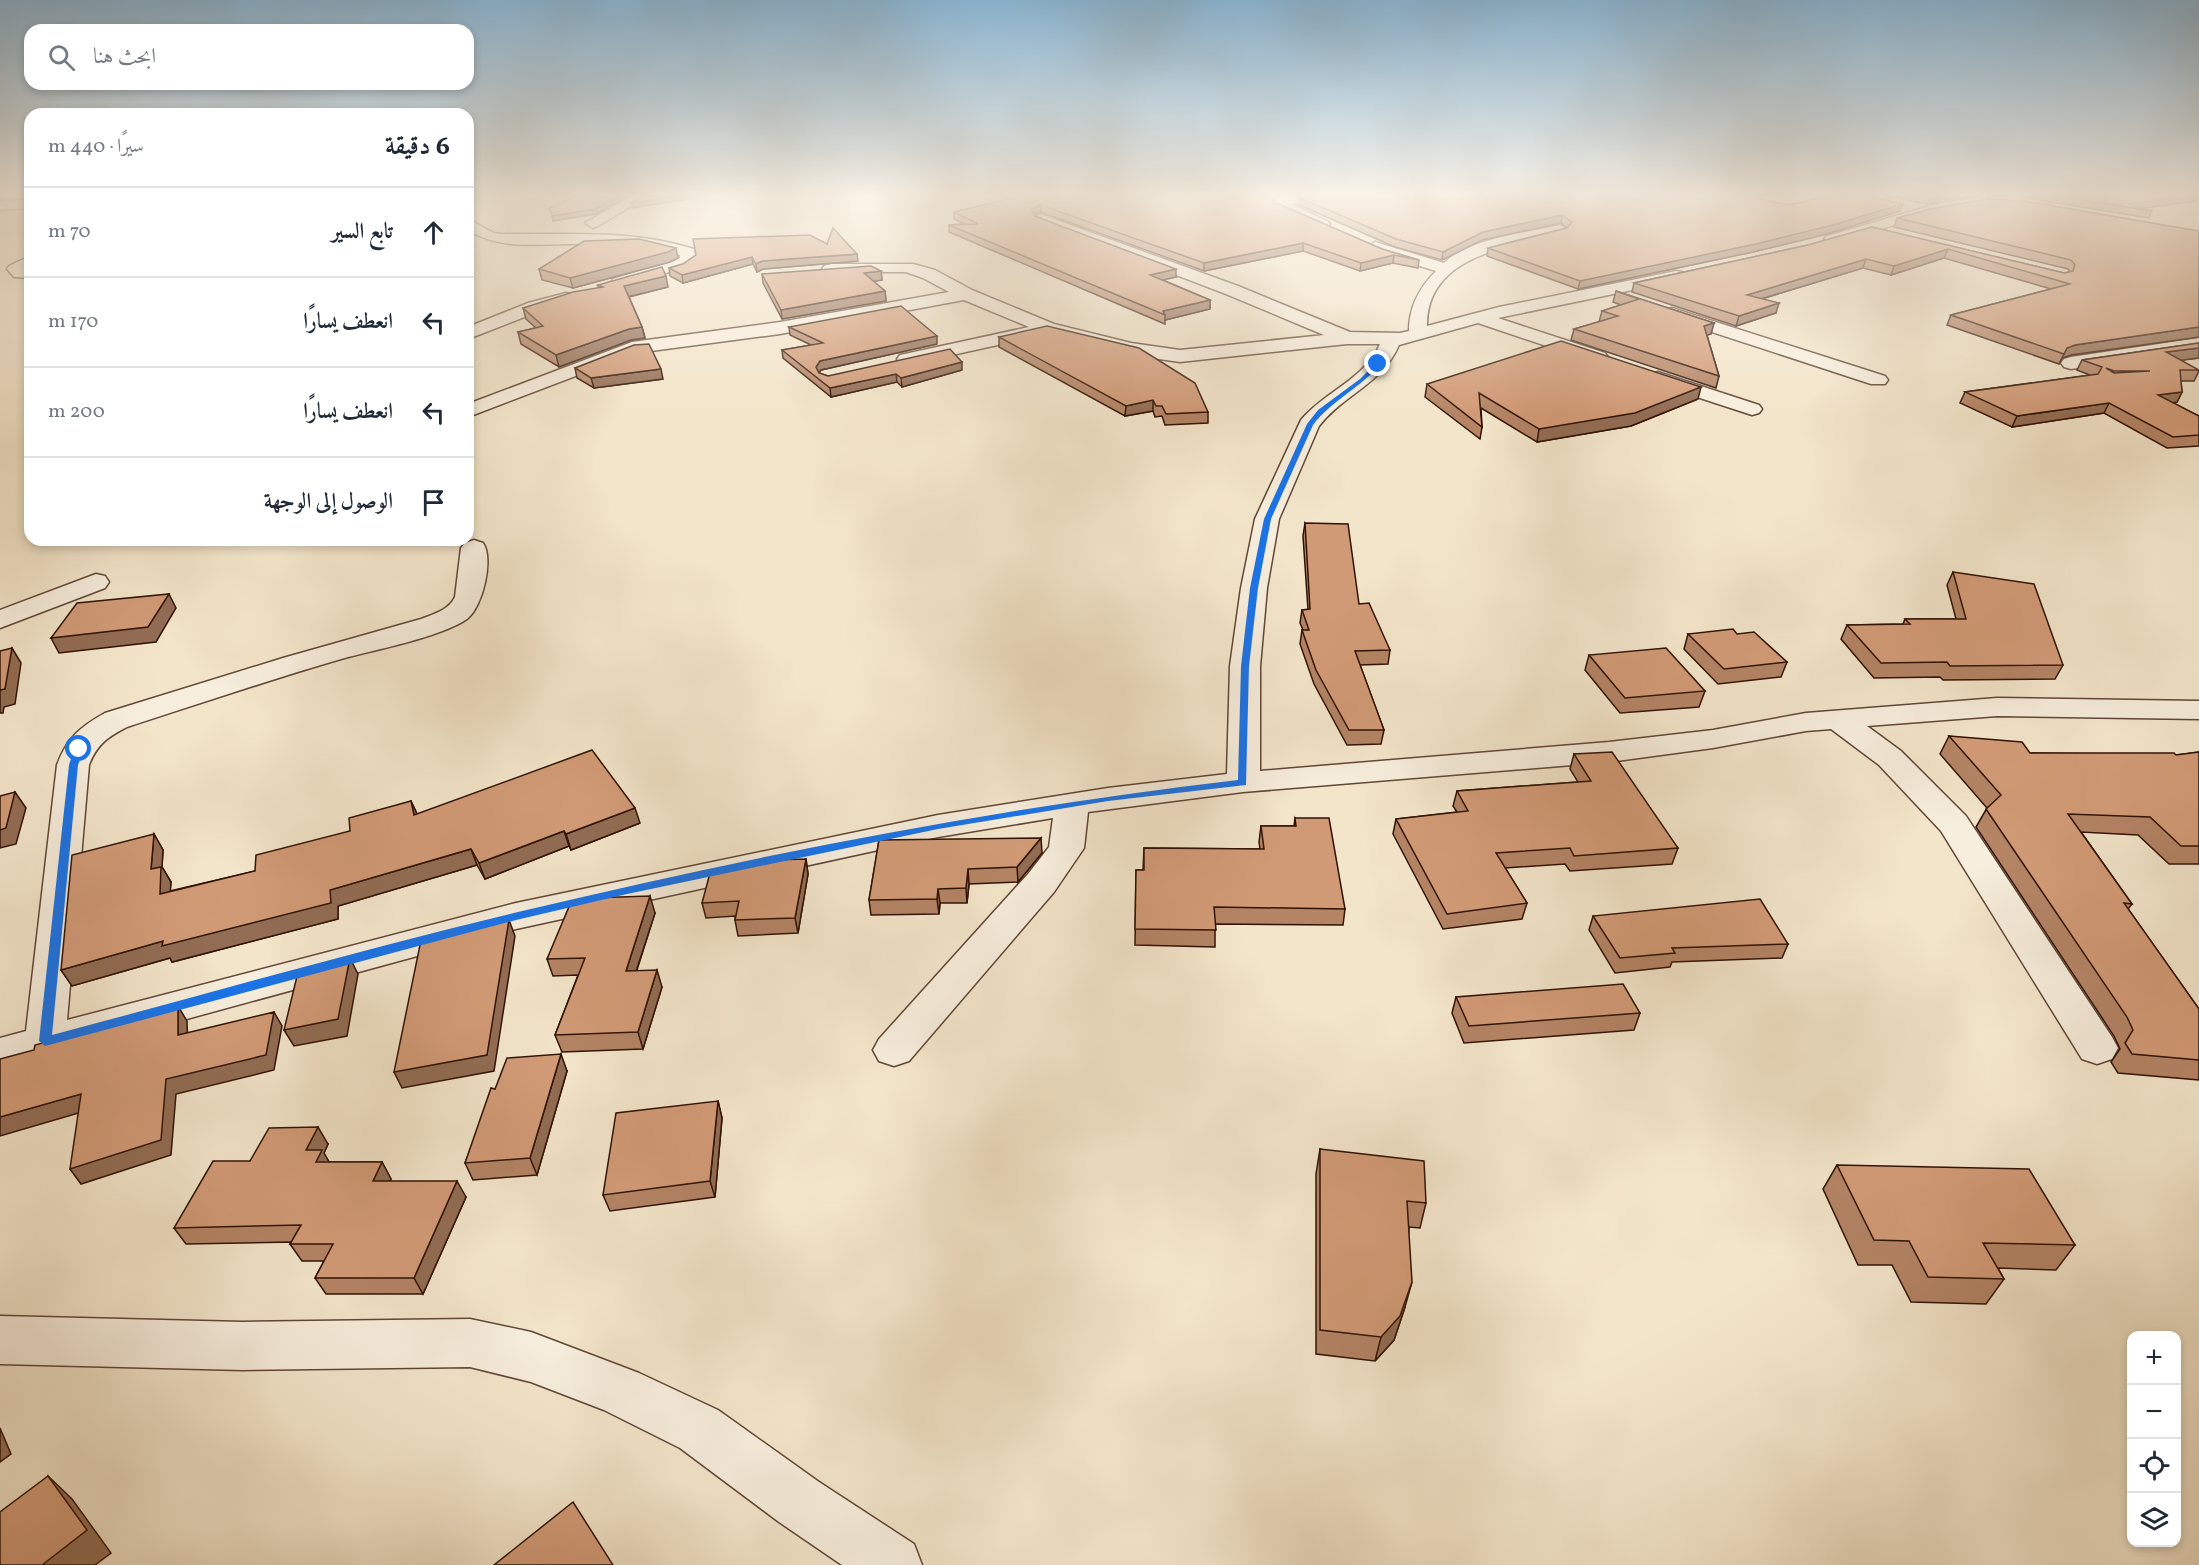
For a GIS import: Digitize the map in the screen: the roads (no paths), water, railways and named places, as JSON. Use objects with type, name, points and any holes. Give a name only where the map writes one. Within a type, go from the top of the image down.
[{"type":"street","points":[[608,287],[670,269]]},
{"type":"street","points":[[816,271],[861,269]]},
{"type":"street","points":[[913,269],[1047,328],[1131,349],[1180,356],[1347,338],[1391,340],[1480,318],[1698,272]]},
{"type":"street","points":[[1176,269],[1347,338]]},
{"type":"street","points":[[1418,335],[1418,313],[1422,303],[1431,285],[1448,269]]},
{"type":"street","points":[[1604,291],[1878,380]]},
{"type":"street","points":[[474,331],[534,307],[586,292]]},
{"type":"street","points":[[474,409],[632,348],[780,327],[966,294]]},
{"type":"street","points":[[1480,318],[1616,363]]},
{"type":"street","points":[[886,363],[1047,328]]},
{"type":"street","points":[[1243,782],[1245,666],[1254,588],[1267,519],[1310,425],[1320,411],[1362,381],[1378,364],[1391,340]]},
{"type":"street","points":[[2071,363],[2199,344]]},
{"type":"street","points":[[1639,371],[1752,409]]},
{"type":"street","points":[[45,1041],[73,765],[79,749],[94,732],[116,720],[237,681],[431,625],[452,616],[462,609],[466,599],[474,548]]},
{"type":"street","points":[[0,620],[96,582]]},
{"type":"street","points":[[0,1054],[516,916],[938,826],[1072,804],[1243,782],[1609,752],[1713,739],[1806,722],[1997,707],[2199,710]]},
{"type":"street","points":[[1837,720],[1890,758],[1954,824],[2097,1048]]},
{"type":"street","points":[[894,1050],[1041,883],[1066,848],[1072,804]]},
{"type":"street","points":[[0,1340],[243,1346],[470,1343],[531,1357],[620,1391],[699,1429],[799,1502],[893,1565]]}]
